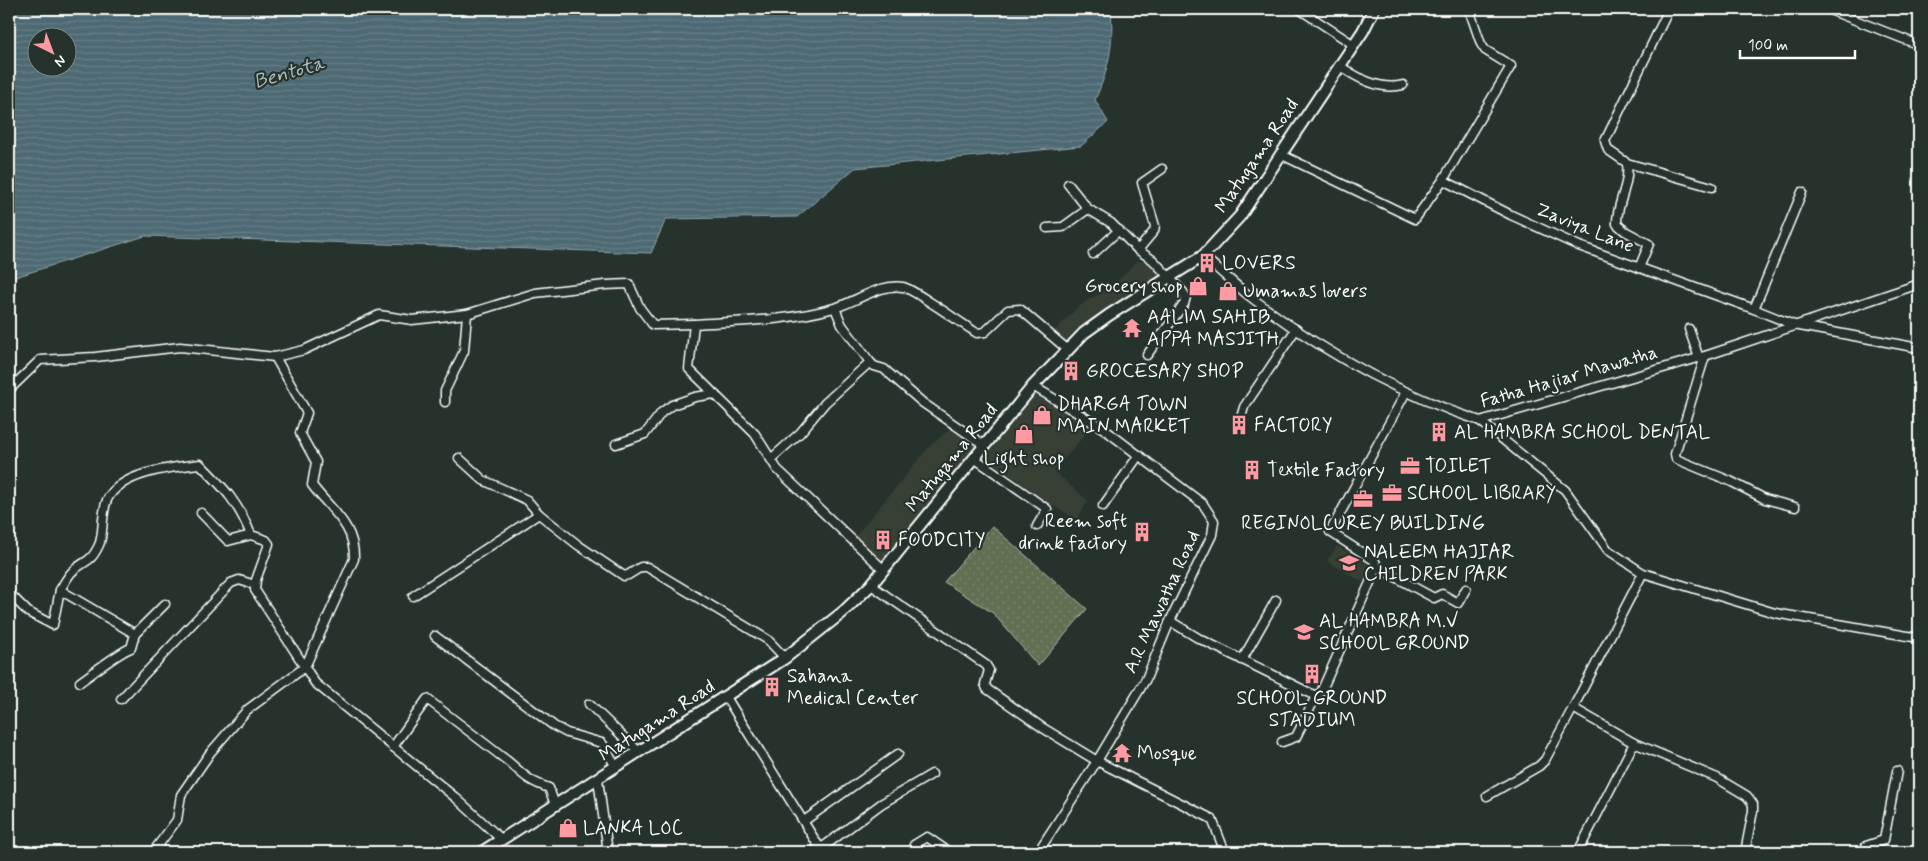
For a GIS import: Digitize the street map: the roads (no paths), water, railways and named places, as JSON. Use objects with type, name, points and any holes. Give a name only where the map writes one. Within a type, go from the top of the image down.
[{"type":"main road","name":"Matugama Road","points":[[482,852],[785,658],[843,612],[884,570],[1033,386],[1084,333],[1108,315],[1203,256],[1240,216],[1354,45],[1374,9]]},
{"type":"street","points":[[1299,9],[1354,45]]},
{"type":"street","points":[[1280,154],[1415,219],[1443,180],[1511,66],[1485,50],[1481,44],[1469,9]]},
{"type":"street","points":[[1669,9],[1605,142],[1608,150],[1628,163],[1712,187]]},
{"type":"street","points":[[1828,9],[1919,46]]},
{"type":"street","points":[[1340,66],[1367,82],[1397,87],[1403,85]]},
{"type":"street","points":[[1628,163],[1626,186],[1616,214],[1617,224],[1625,231],[1649,244],[1639,268]]},
{"type":"street","points":[[1138,250],[1154,232],[1155,226],[1142,183],[1162,169]]},
{"type":"street","name":"Zaviya Lane","points":[[1443,180],[1511,215],[1579,246],[1754,308],[1794,325],[1919,348]]},
{"type":"street","points":[[1068,184],[1088,209],[1111,222],[1138,250],[1154,260],[1170,276],[1186,297],[1184,304],[1147,355]]},
{"type":"street","points":[[1754,308],[1802,192]]},
{"type":"street","points":[[1047,228],[1063,227],[1088,209]]},
{"type":"street","points":[[1093,254],[1119,230]]},
{"type":"street","name":"Fatha Hajiar Mawatha","points":[[1203,256],[1251,298],[1296,329],[1406,392],[1444,409],[1480,421],[1702,357],[1919,284]]},
{"type":"street","points":[[9,390],[40,360],[95,357],[180,347],[275,357],[304,350],[379,315],[412,320],[467,314],[535,292],[629,284],[640,308],[653,325],[762,320],[835,308],[888,287],[904,286],[977,333],[985,332],[1008,310],[1020,309],[1068,350]]},
{"type":"street","points":[[835,308],[842,325],[874,366],[884,369],[923,404],[984,445]]},
{"type":"street","points":[[445,402],[445,390],[464,351],[467,314]]},
{"type":"street","points":[[694,324],[689,369],[755,434],[772,458],[777,469],[884,570]]},
{"type":"street","points":[[1242,414],[1244,407],[1296,329]]},
{"type":"street","points":[[1689,329],[1702,357],[1674,457],[1689,466],[1730,481],[1766,499],[1795,507]]},
{"type":"street","points":[[153,852],[177,820],[180,795],[210,753],[247,710],[305,667],[354,559],[354,544],[349,529],[312,485],[316,462],[300,434],[307,413],[275,357]]},
{"type":"street","points":[[772,458],[800,433],[825,403],[870,362]]},
{"type":"street","name":"A.R Mawatha Road","points":[[1033,386],[1104,429],[1139,455],[1203,504],[1214,521],[1212,535],[1170,621],[1146,679],[1097,761],[1038,852]]},
{"type":"street","points":[[1406,392],[1330,532],[1333,536],[1375,561],[1378,567],[1434,598],[1442,594],[1458,603],[1466,589]]},
{"type":"street","points":[[616,444],[645,434],[662,412],[672,405],[695,397],[714,394]]},
{"type":"street","points":[[1480,421],[1565,490],[1608,550],[1643,573],[1775,612],[1919,638]]},
{"type":"street","points":[[1103,506],[1139,455]]},
{"type":"street","points":[[460,458],[483,480],[527,500],[539,514],[578,545],[624,576],[628,576],[641,566],[647,567],[768,640],[785,658]]},
{"type":"street","points":[[974,458],[1047,509],[1037,526]]},
{"type":"street","points":[[9,593],[28,612],[53,625],[60,590],[72,571],[91,560],[101,542],[101,523],[108,499],[121,485],[159,469],[200,464],[237,504],[251,535]]},
{"type":"street","points":[[201,513],[228,541],[251,535],[264,538],[269,544],[255,590],[315,683],[456,798],[501,839]]},
{"type":"street","points":[[414,596],[539,514]]},
{"type":"street","points":[[1282,742],[1296,737],[1316,696],[1321,692],[1378,567]]},
{"type":"street","points":[[1487,796],[1540,766],[1545,760],[1643,573]]},
{"type":"street","points":[[121,699],[231,583],[240,580],[256,585]]},
{"type":"street","points":[[871,585],[986,665],[989,670],[985,684],[987,689],[1043,728],[1097,761],[1212,818],[1225,852]]},
{"type":"street","points":[[60,590],[135,634]]},
{"type":"street","points":[[1242,660],[1276,600]]},
{"type":"street","points":[[80,682],[115,659],[121,651],[131,648],[135,634],[165,604]]},
{"type":"street","points":[[1170,621],[1242,660],[1316,696]]},
{"type":"street","points":[[435,636],[554,726],[567,733],[602,743],[616,767]]},
{"type":"street","points":[[726,697],[818,845],[824,847],[881,804],[932,774]]},
{"type":"street","points":[[393,747],[427,699],[504,758],[522,775],[532,782],[549,788],[555,806]]},
{"type":"street","points":[[588,704],[639,752]]},
{"type":"street","points":[[1573,708],[1634,743],[1717,778],[1747,796],[1753,804],[1753,811],[1744,852]]},
{"type":"street","points":[[1578,852],[1634,743]]},
{"type":"street","points":[[804,821],[898,754]]},
{"type":"street","points":[[1866,852],[1866,846],[1884,840],[1898,770]]},
{"type":"street","points":[[598,779],[608,852]]},
{"type":"street","points":[[914,845],[927,837],[949,852]]},
{"type":"water","name":"Bentota","points":[[9,9],[1111,9],[1111,45],[1107,67],[1095,100],[1108,122],[1081,146],[855,168],[797,217],[666,219],[651,253],[145,236],[9,279]]},
{"type":"place","name":"LOVERS","points":[[1207,263]]},
{"type":"place","name":"Grocery shop","points":[[1198,286]]},
{"type":"place","name":"Umamas lovers","points":[[1228,291]]},
{"type":"place","name":"AALIM SAHIB APPA MASJITH","points":[[1132,328]]},
{"type":"place","name":"GROCESARY SHOP","points":[[1071,371]]},
{"type":"place","name":"DHARGA TOWN MAIN MARKET","points":[[1042,415]]},
{"type":"place","name":"FACTORY","points":[[1239,425]]},
{"type":"place","name":"AL HAMBRA SCHOOL DENTAL","points":[[1439,432]]},
{"type":"place","name":"Light shop","points":[[1024,434]]},
{"type":"place","name":"TOILET","points":[[1410,466]]},
{"type":"place","name":"Textile Factory","points":[[1252,470]]},
{"type":"place","name":"SCHOOL LIBRARY","points":[[1392,493]]},
{"type":"place","name":"REGINOLCUREY BUILDING","points":[[1363,499]]},
{"type":"place","name":"Reem soft drink factory","points":[[1142,532]]},
{"type":"place","name":"FOODCITY","points":[[883,540]]},
{"type":"place","name":"NALEEM HAJIAR CHILDREN PARK","points":[[1349,563]]},
{"type":"place","name":"AL HAMBRA M.V SCHOOL GROUND","points":[[1304,632]]},
{"type":"place","name":"SCHOOL GROUND STADIUM","points":[[1312,674]]},
{"type":"place","name":"Sahana Medical Center","points":[[772,687]]},
{"type":"place","name":"Mosque","points":[[1122,753]]},
{"type":"place","name":"LANKA LOC","points":[[568,828]]}]
